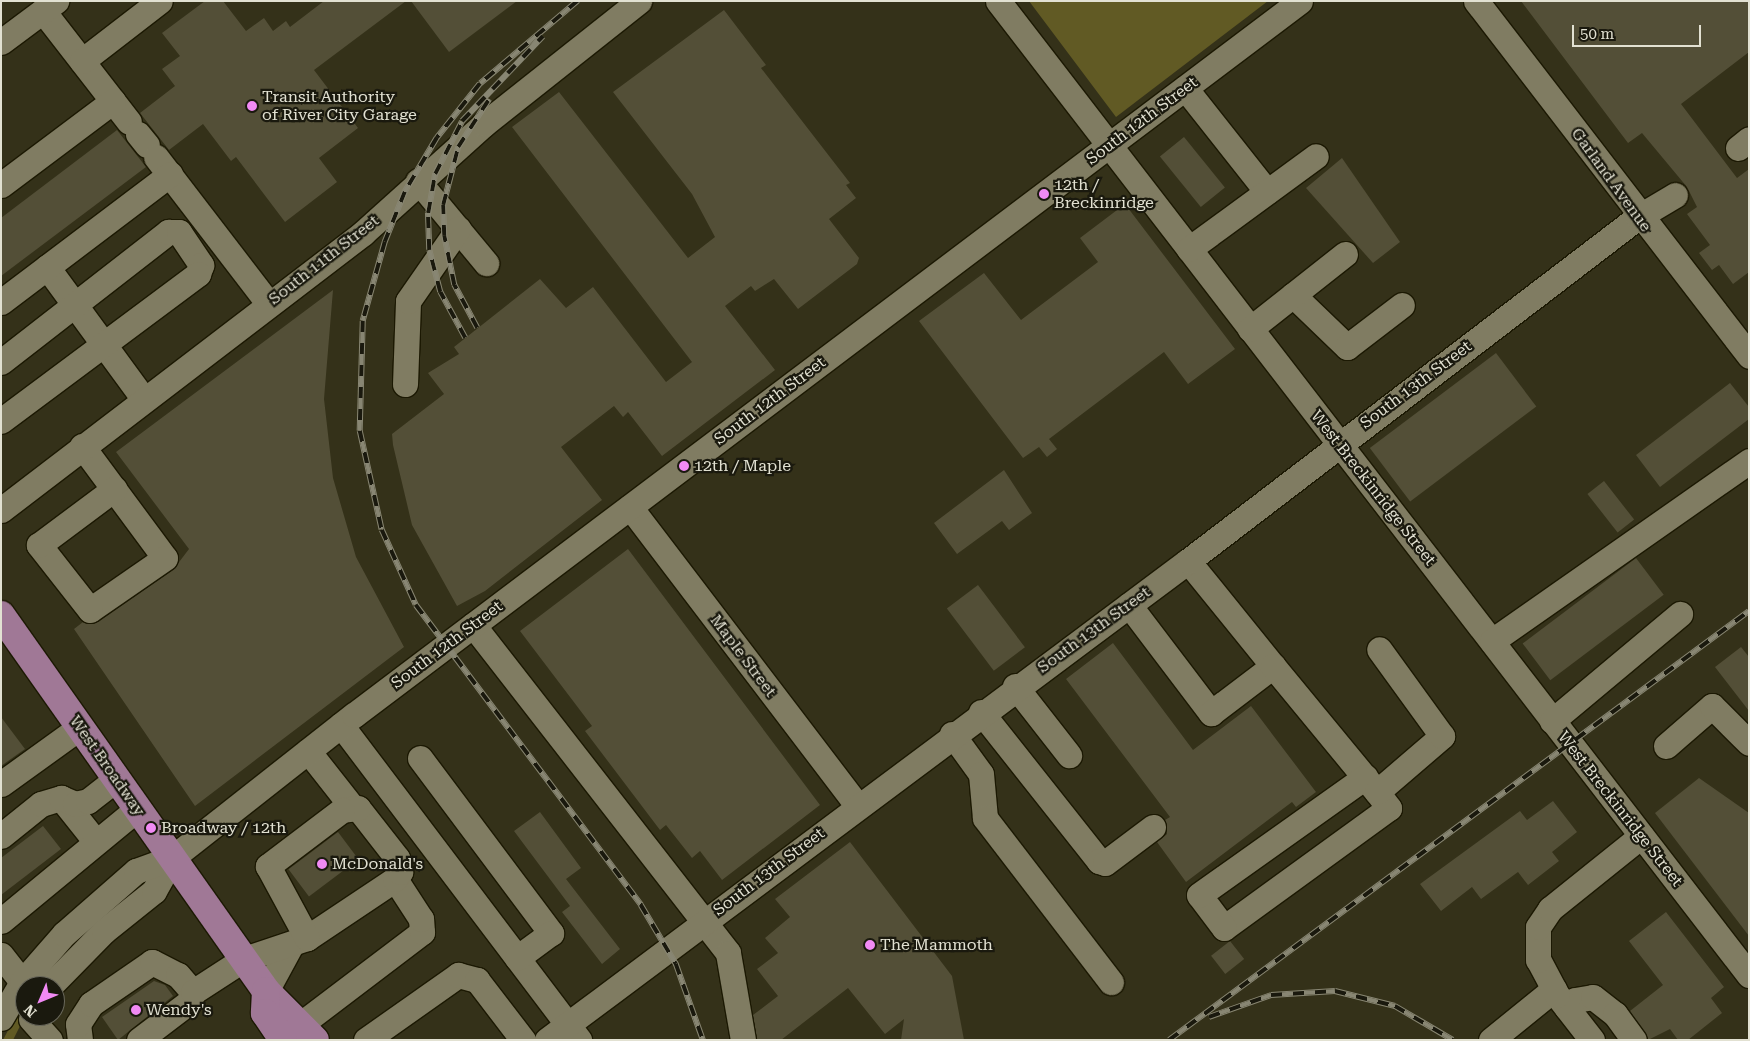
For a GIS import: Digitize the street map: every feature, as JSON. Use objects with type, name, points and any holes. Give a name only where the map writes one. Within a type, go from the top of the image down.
[{"type":"main road","name":"West Broadway","points":[[1,615],[266,991]]},
{"type":"main road","points":[[266,991],[265,1014],[300,1035]]},
{"type":"street","points":[[82,61],[160,1]]},
{"type":"street","name":"South 11th Street","points":[[1,510],[143,398],[363,233],[418,181],[639,1]]},
{"type":"street","name":"South 12th Street","points":[[172,858],[472,626],[1300,1]]},
{"type":"street","name":"Garland Avenue","points":[[1476,1],[1638,217],[1749,356]]},
{"type":"street","name":"West Breckinridge Street","points":[[1007,5],[1109,145],[1749,975]]},
{"type":"street","points":[[1,42],[49,6],[82,61],[269,304]]},
{"type":"street","points":[[1185,88],[1267,192]]},
{"type":"street","points":[[1,185],[113,101]]},
{"type":"street","points":[[1,302],[47,267],[148,146]]},
{"type":"street","points":[[1189,249],[1316,156]]},
{"type":"street","points":[[418,181],[486,263]]},
{"type":"street","name":"South 13th Street","points":[[547,1040],[574,1032],[704,922],[856,805],[1015,686],[1188,561],[1338,444],[1638,217],[1675,195]]},
{"type":"street","points":[[405,384],[408,302],[458,229]]},
{"type":"street","points":[[1,362],[168,232],[179,232],[201,270],[1,421]]},
{"type":"street","points":[[1250,328],[1345,254]]},
{"type":"street","points":[[47,267],[143,398]]},
{"type":"street","points":[[1293,295],[1347,347],[1402,305]]},
{"type":"street","points":[[82,446],[166,558],[90,610],[39,545],[114,489]]},
{"type":"street","points":[[1492,641],[1749,461]]},
{"type":"street","name":"Maple Street","points":[[630,507],[856,805]]},
{"type":"street","points":[[1188,561],[1371,784],[1389,808],[1224,928],[1199,895],[1371,784],[1442,736],[1379,649]]},
{"type":"street","points":[[1129,605],[1210,713],[1273,666]]},
{"type":"street","points":[[1552,721],[1680,614]]},
{"type":"street","points":[[472,626],[728,953],[743,1040]]},
{"type":"street","points":[[1015,686],[1070,755]]},
{"type":"street","points":[[1666,746],[1712,706],[1749,743]]},
{"type":"street","points":[[981,712],[1099,861],[1105,863],[1153,827]]},
{"type":"street","points":[[342,725],[574,1032]]},
{"type":"street","points":[[1,784],[80,727]]},
{"type":"street","points":[[952,734],[981,774],[985,818],[1111,982]]},
{"type":"street","points":[[94,1040],[91,1029],[98,1013],[157,974],[186,984],[244,959],[299,941],[395,879],[400,872],[396,858],[358,808],[352,807],[308,751]]},
{"type":"street","points":[[420,758],[551,933],[517,958]]},
{"type":"street","points":[[1,836],[41,804],[61,798],[75,804],[88,801],[116,779]]},
{"type":"street","points":[[61,798],[96,842]]},
{"type":"street","points":[[299,941],[270,877],[270,861],[352,807]]},
{"type":"street","points":[[1,921],[137,809]]},
{"type":"street","points":[[270,877],[342,824],[355,825],[382,863],[377,876],[352,895],[347,911]]},
{"type":"street","points":[[1592,1040],[1560,998],[1538,960],[1538,927],[1550,909],[1642,836]]},
{"type":"street","points":[[27,976],[64,934],[108,893],[140,868],[172,858]]},
{"type":"street","points":[[60,976],[104,930],[154,891],[172,858]]},
{"type":"street","points":[[300,1035],[422,932],[421,919],[395,879]]},
{"type":"street","points":[[266,991],[299,941]]},
{"type":"street","points":[[1,955],[17,976]]},
{"type":"street","points":[[80,1040],[78,1024],[91,1004],[152,962],[186,984],[189,1002],[139,1040]]},
{"type":"street","points":[[366,1040],[458,975],[477,980],[523,1040]]},
{"type":"street","points":[[1,1018],[15,994]]},
{"type":"street","points":[[1491,1040],[1560,998],[1575,1000],[1593,997],[1615,1014],[1634,1040]]},
{"type":"street","points":[[127,1040],[155,1021],[164,1020]]},
{"type":"street","points":[[29,1026],[50,1040]]},
{"type":"shaded area","points":[[1029,1],[1268,1],[1116,117]]},
{"type":"shaded area","points":[[15,1017],[15,1026],[20,1026],[13,1040],[3,1040]]},
{"type":"building","name":"Transit Authority of River City Garage","points":[[205,1],[223,1],[246,31],[264,18],[273,31],[286,21],[290,27],[324,1],[406,1],[314,70],[358,128],[319,158],[337,182],[285,222],[236,157],[231,161],[203,124],[169,150],[140,113],[175,86],[162,69],[180,56],[162,33]]},
{"type":"building","name":"Transit Authority of River City Garage","points":[[411,1],[517,1],[449,52]]},
{"type":"building","points":[[1521,1],[1749,1],[1749,52],[1681,104],[1737,178],[1749,169],[1749,272],[1733,284],[1719,265],[1712,270],[1699,253],[1710,245],[1687,214],[1697,207],[1687,187],[1642,133],[1628,143]]},
{"type":"building","points":[[724,10],[766,65],[761,68],[850,183],[846,185],[856,198],[829,219],[859,258],[857,264],[798,309],[774,279],[755,291],[751,286],[725,306],[775,370],[662,456],[628,412],[623,417],[614,406],[561,447],[602,500],[485,591],[457,606],[412,525],[393,445],[392,434],[444,394],[428,373],[459,354],[454,347],[540,279],[566,308],[593,287],[666,382],[692,362],[512,127],[559,92],[688,258],[715,237],[692,194],[613,92]]},
{"type":"building","points":[[117,130],[146,167],[1,276],[1,218]]},
{"type":"building","points":[[1184,137],[1225,188],[1201,207],[1160,157]]},
{"type":"building","points":[[1342,158],[1400,242],[1373,263],[1306,188]]},
{"type":"building","points":[[1125,204],[1235,349],[1188,384],[1164,352],[1049,439],[1057,449],[1047,457],[1039,447],[1023,458],[919,321],[984,273],[1021,320],[1098,262],[1080,238]]},
{"type":"building","points":[[333,290],[324,399],[333,478],[356,557],[404,647],[195,806],[74,629],[83,622],[98,622],[173,570],[189,549],[116,452]]},
{"type":"building","points":[[1496,353],[1536,407],[1410,502],[1370,448]]},
{"type":"building","points":[[1730,383],[1749,407],[1749,419],[1660,487],[1636,455]]},
{"type":"building","points":[[1004,470],[1032,513],[1009,530],[1002,521],[957,554],[934,523]]},
{"type":"building","points":[[1604,481],[1634,520],[1618,533],[1587,494]]},
{"type":"building","points":[[628,549],[820,805],[722,880],[700,851],[692,858],[666,825],[660,830],[585,731],[592,726],[520,631]]},
{"type":"building","points":[[1636,558],[1664,595],[1550,680],[1523,643]]},
{"type":"building","points":[[978,585],[1025,647],[994,671],[947,608]]},
{"type":"building","points":[[1113,643],[1193,750],[1251,706],[1316,792],[1296,807],[1292,802],[1186,882],[1157,842],[1167,834],[1165,820],[1170,817],[1066,679]]},
{"type":"building","points":[[1741,647],[1749,657],[1749,711],[1715,667]]},
{"type":"building","points":[[1,717],[25,749],[1,766]]},
{"type":"building","points":[[1699,778],[1749,813],[1749,936],[1655,813]]},
{"type":"building","points":[[1553,801],[1577,832],[1552,852],[1559,861],[1528,885],[1518,872],[1481,899],[1472,887],[1441,911],[1420,884],[1520,811],[1527,820]]},
{"type":"building","points":[[540,812],[581,868],[566,879],[620,949],[602,964],[562,912],[570,906],[514,831]]},
{"type":"building","points":[[43,826],[61,849],[1,895],[1,858]]},
{"type":"building","name":"McDonald's","points":[[338,832],[358,859],[309,896],[288,869]]},
{"type":"building","name":"The Mammoth","points":[[850,842],[952,976],[964,1040],[901,1040],[904,1019],[885,1034],[848,988],[781,1040],[757,1040],[753,1015],[778,996],[757,969],[778,953],[765,938],[790,917],[775,899]]},
{"type":"building","points":[[1666,912],[1724,987],[1711,998],[1722,1013],[1688,1040],[1678,1040],[1670,1029],[1648,1040],[1630,1011],[1663,985],[1629,941]]},
{"type":"building","points":[[1230,941],[1244,959],[1225,974],[1211,956]]},
{"type":"building","name":"Wendy's","points":[[154,981],[165,985],[173,996],[118,1040],[102,1017]]},
{"type":"railway","points":[[578,1],[480,84],[437,138],[405,192],[385,242],[363,321],[360,431],[382,530],[416,605],[641,905],[676,964],[703,1040]]},
{"type":"railway","points":[[465,338],[440,292],[429,250],[428,213],[435,174],[462,121],[543,36]]},
{"type":"railway","points":[[477,328],[454,285],[444,236],[443,205],[458,147],[489,99]]},
{"type":"railway","points":[[1169,1040],[1749,611]]},
{"type":"railway","points":[[1209,1017],[1271,995],[1335,991],[1395,1006],[1453,1040]]},
{"type":"place","name":"Transit Authority of River City Garage","points":[[252,106]]},
{"type":"place","name":"12th / Breckinridge","points":[[1044,194]]},
{"type":"place","name":"12th / Maple","points":[[684,466]]},
{"type":"place","name":"Broadway / 12th","points":[[151,828]]},
{"type":"place","name":"McDonald's","points":[[322,864]]},
{"type":"place","name":"The Mammoth","points":[[870,945]]},
{"type":"place","name":"Wendy's","points":[[136,1010]]}]
